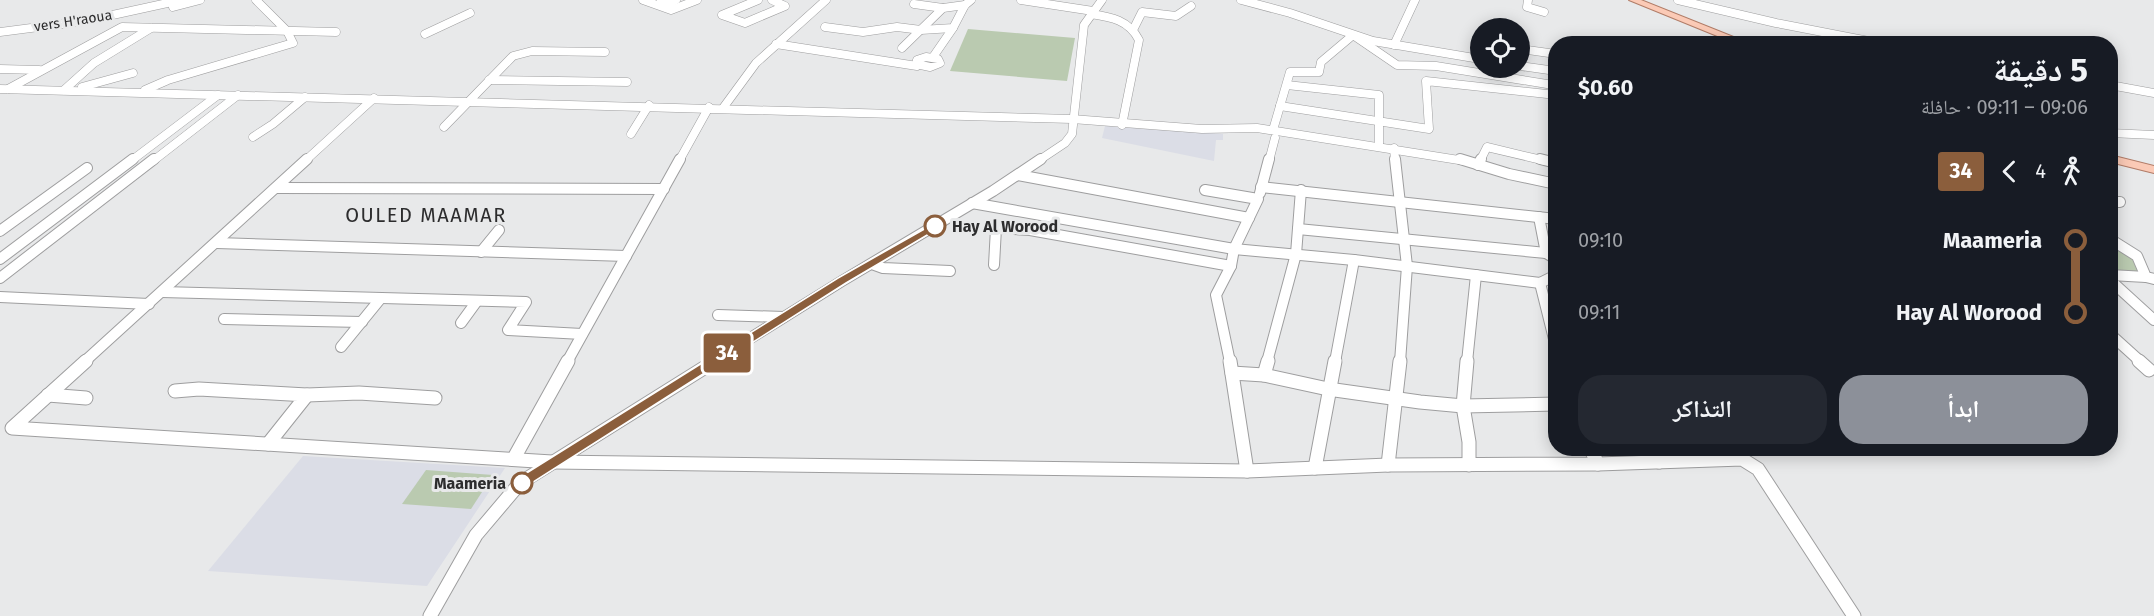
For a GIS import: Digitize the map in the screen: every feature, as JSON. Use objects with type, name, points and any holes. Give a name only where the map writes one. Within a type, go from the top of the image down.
[{"type":"main road","points":[[1634,0],[1726,36]]},
{"type":"main road","points":[[2118,160],[2154,170]]},
{"type":"street","name":"vers H'raoua","points":[[0,32],[85,21],[181,0]]},
{"type":"street","points":[[129,27],[129,23],[144,14],[200,0]]},
{"type":"street","points":[[141,92],[168,80],[285,49],[292,43],[287,31],[256,0]]},
{"type":"street","points":[[643,0],[671,10],[697,0]]},
{"type":"street","points":[[663,0],[661,1],[668,4],[676,0]]},
{"type":"street","points":[[753,1],[722,15],[745,23],[785,6],[772,0]]},
{"type":"street","points":[[723,108],[742,79],[826,0]]},
{"type":"street","points":[[1021,0],[1111,17],[1128,23],[1134,28],[1139,40],[1122,125]]},
{"type":"street","points":[[430,616],[476,535],[520,483],[784,317],[1018,175],[1065,143],[1071,134],[1084,25],[1102,0]]},
{"type":"street","points":[[1241,0],[1290,13],[1353,35],[1393,45],[1470,57]]},
{"type":"street","points":[[1387,58],[1415,0]]},
{"type":"street","points":[[1528,0],[1527,7],[1544,12]]},
{"type":"street","points":[[1678,0],[1843,36]]},
{"type":"street","points":[[779,42],[917,63],[930,67],[938,64],[939,60],[933,57],[968,3]]},
{"type":"street","points":[[914,4],[943,8],[968,3]]},
{"type":"street","points":[[1134,28],[1142,12],[1176,16],[1191,6]]},
{"type":"street","points":[[902,48],[943,8]]},
{"type":"street","points":[[425,34],[470,13]]},
{"type":"street","points":[[4,89],[39,70],[58,63],[116,29],[129,27],[336,32]]},
{"type":"street","points":[[825,27],[863,32],[897,27],[921,30],[953,28]]},
{"type":"street","points":[[67,90],[94,63],[151,28]]},
{"type":"street","points":[[1353,35],[1397,65],[1436,66],[1548,90]]},
{"type":"street","points":[[1247,471],[1232,373],[1216,296],[1231,266],[1234,249],[1258,199],[1290,72],[1319,72],[1321,62],[1353,35]]},
{"type":"street","points":[[1530,50],[1548,53]]},
{"type":"street","points":[[444,127],[513,56],[521,52],[605,52]]},
{"type":"street","points":[[1530,67],[1548,70]]},
{"type":"street","points":[[0,69],[39,70]]},
{"type":"street","points":[[67,90],[133,73]]},
{"type":"street","points":[[489,80],[627,82]]},
{"type":"street","points":[[1280,106],[1429,129],[1426,81],[1548,90]]},
{"type":"street","points":[[1287,85],[1379,95],[1379,146]]},
{"type":"street","points":[[2118,86],[2154,93]]},
{"type":"street","points":[[4,89],[1072,118],[1122,125],[1202,129],[1230,127],[1453,157],[1548,182]]},
{"type":"street","points":[[0,259],[218,95]]},
{"type":"street","points":[[0,278],[238,95]]},
{"type":"street","points":[[253,137],[273,124],[305,97]]},
{"type":"street","points":[[374,98],[12,428],[552,462],[1247,471],[1388,465],[1659,462],[1704,456]]},
{"type":"street","points":[[631,134],[649,105]]},
{"type":"street","points":[[514,458],[709,107]]},
{"type":"street","points":[[2118,133],[2154,135]]},
{"type":"street","points":[[1478,165],[1487,147],[1548,161]]},
{"type":"street","points":[[1388,465],[1397,399],[1407,266],[1394,148]]},
{"type":"street","points":[[0,231],[87,168]]},
{"type":"street","points":[[1018,175],[1249,218]]},
{"type":"street","points":[[1261,187],[1548,218]]},
{"type":"street","points":[[276,188],[664,189]]},
{"type":"street","points":[[1205,190],[1258,199]]},
{"type":"street","points":[[1264,375],[1296,254],[1301,191]]},
{"type":"street","points":[[972,203],[1234,249],[1354,260],[1540,283],[1548,280]]},
{"type":"street","points":[[1539,217],[1548,246]]},
{"type":"street","points":[[994,265],[996,228],[1030,230],[1231,266]]},
{"type":"street","points":[[1298,228],[1548,256]]},
{"type":"street","points":[[481,252],[498,230]]},
{"type":"street","points":[[217,243],[626,256]]},
{"type":"street","points":[[2118,243],[2137,256],[2150,278]]},
{"type":"street","points":[[1315,468],[1354,260]]},
{"type":"street","points":[[872,264],[883,268],[950,271]]},
{"type":"street","points":[[1469,465],[1469,442],[1463,406],[1476,275]]},
{"type":"street","points":[[2118,276],[2150,278]]},
{"type":"street","points":[[1540,283],[1548,315]]},
{"type":"street","points":[[2118,287],[2154,320]]},
{"type":"street","points":[[162,292],[526,302],[508,330],[582,334]]},
{"type":"street","points":[[0,297],[149,304]]},
{"type":"street","points":[[341,347],[381,298]]},
{"type":"street","points":[[461,323],[477,301]]},
{"type":"street","points":[[718,315],[784,317]]},
{"type":"street","points":[[224,319],[362,322]]},
{"type":"street","points":[[2118,341],[2149,370]]},
{"type":"street","points":[[1232,373],[1264,375],[1328,389],[1463,406],[1548,404]]},
{"type":"street","points":[[175,391],[199,389],[307,395],[359,393],[435,398]]},
{"type":"street","points":[[48,395],[86,398]]},
{"type":"street","points":[[268,444],[307,395]]},
{"type":"street","points":[[1594,456],[1598,464]]},
{"type":"street","points":[[1656,456],[1659,462]]},
{"type":"street","points":[[1728,456],[1742,459],[1758,469],[1854,616]]},
{"type":"shaded area","points":[[1105,126],[1223,134],[1223,140],[1216,140],[1214,161],[1102,138]]},
{"type":"shaded area","points":[[303,456],[505,468],[427,586],[208,571]]},
{"type":"green space","points":[[968,29],[1075,38],[1067,81],[950,71]]},
{"type":"green space","points":[[2118,245],[2131,253],[2140,270],[2133,276],[2118,276]]},
{"type":"green space","points":[[426,470],[493,475],[471,509],[402,504]]},
{"type":"bus line","name":"34","points":[[522,483],[842,280],[935,226]]},
{"type":"place","name":"Hay Al Worood","points":[[935,226]]},
{"type":"place","name":"Maameria","points":[[522,483]]},
{"type":"district","name":"OULED MAAMAR","points":[[426,215]]}]
